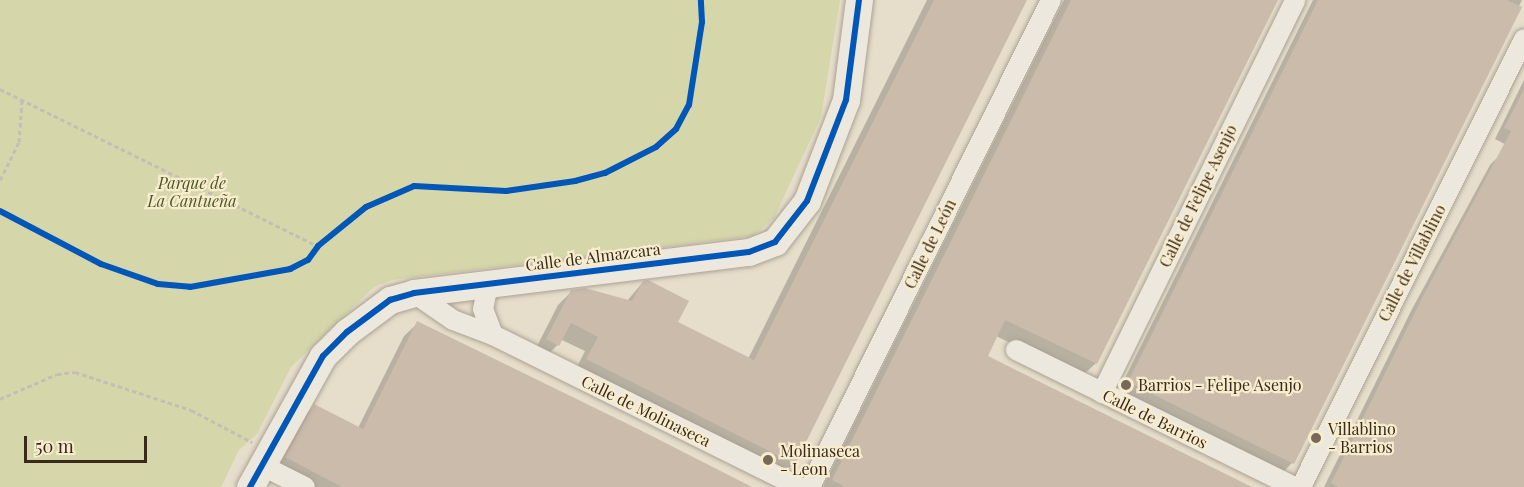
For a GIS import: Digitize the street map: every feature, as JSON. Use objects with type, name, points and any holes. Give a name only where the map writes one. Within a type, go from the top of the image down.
[{"type":"street","name":"Calle de Almazcara","points":[[260,467],[323,356],[346,332],[390,300],[414,293],[749,252],[775,242],[807,201],[846,100],[859,0]]},
{"type":"street","name":"Calle de León","points":[[810,487],[1051,0]]},
{"type":"street","name":"Calle de Felipe Asenjo","points":[[1102,393],[1295,0]]},
{"type":"street","name":"Calle de Villablino","points":[[1301,487],[1524,39]]},
{"type":"street","points":[[488,284],[483,309],[493,335]]},
{"type":"street","name":"Calle de Molinaseca","points":[[414,293],[453,320],[493,335],[799,487]]},
{"type":"street","name":"Calle de Barrios","points":[[1016,350],[1295,487]]},
{"type":"street","points":[[260,467],[305,487]]},
{"type":"path","points":[[0,211],[101,264],[158,284],[190,287],[261,276],[308,260],[318,246],[366,207],[414,186],[506,191],[574,181],[605,173],[656,147],[676,129],[689,105],[702,22],[702,0]]},
{"type":"path","points":[[0,89],[318,246]]},
{"type":"path","points":[[0,180],[19,142],[22,100]]},
{"type":"path","points":[[0,399],[57,374],[75,372],[191,410],[260,467]]},
{"type":"green space","name":"Parque de La Cantueña","points":[[0,0],[840,0],[821,117],[774,218],[753,236],[392,280],[374,287],[291,367],[257,434],[239,450],[221,487],[0,487]]},
{"type":"building","points":[[934,0],[1027,0],[795,464],[586,359],[598,337],[571,323],[559,346],[546,339],[571,290],[585,288],[632,301],[643,281],[648,280],[689,301],[678,322],[754,360]]},
{"type":"building","points":[[1071,0],[1278,0],[1097,364],[1005,320],[988,356],[1252,487],[845,487],[832,480]]},
{"type":"building","points":[[1318,0],[1507,0],[1522,7],[1294,464],[1128,382]]},
{"type":"building","points":[[1524,89],[1524,487],[1338,487],[1331,483],[1422,298],[1511,131],[1504,128]]},
{"type":"building","points":[[417,321],[752,487],[342,487],[285,457],[314,404],[363,429]]},
{"type":"cycle path","points":[[0,211],[101,264],[158,284],[190,287],[290,269],[308,260],[318,246],[366,207],[414,186],[506,191],[575,181],[605,173],[656,147],[676,129],[689,105],[702,22],[701,0]]},
{"type":"cycle path","points":[[250,487],[323,356],[347,332],[390,300],[414,293],[749,252],[775,242],[807,201],[846,100],[859,0]]},
{"type":"place","name":"Barrios - Felipe Asenjo","points":[[1126,385]]},
{"type":"place","name":"Villablino - Barrios","points":[[1316,438]]},
{"type":"place","name":"Molinaseca - Leon","points":[[768,460]]}]
